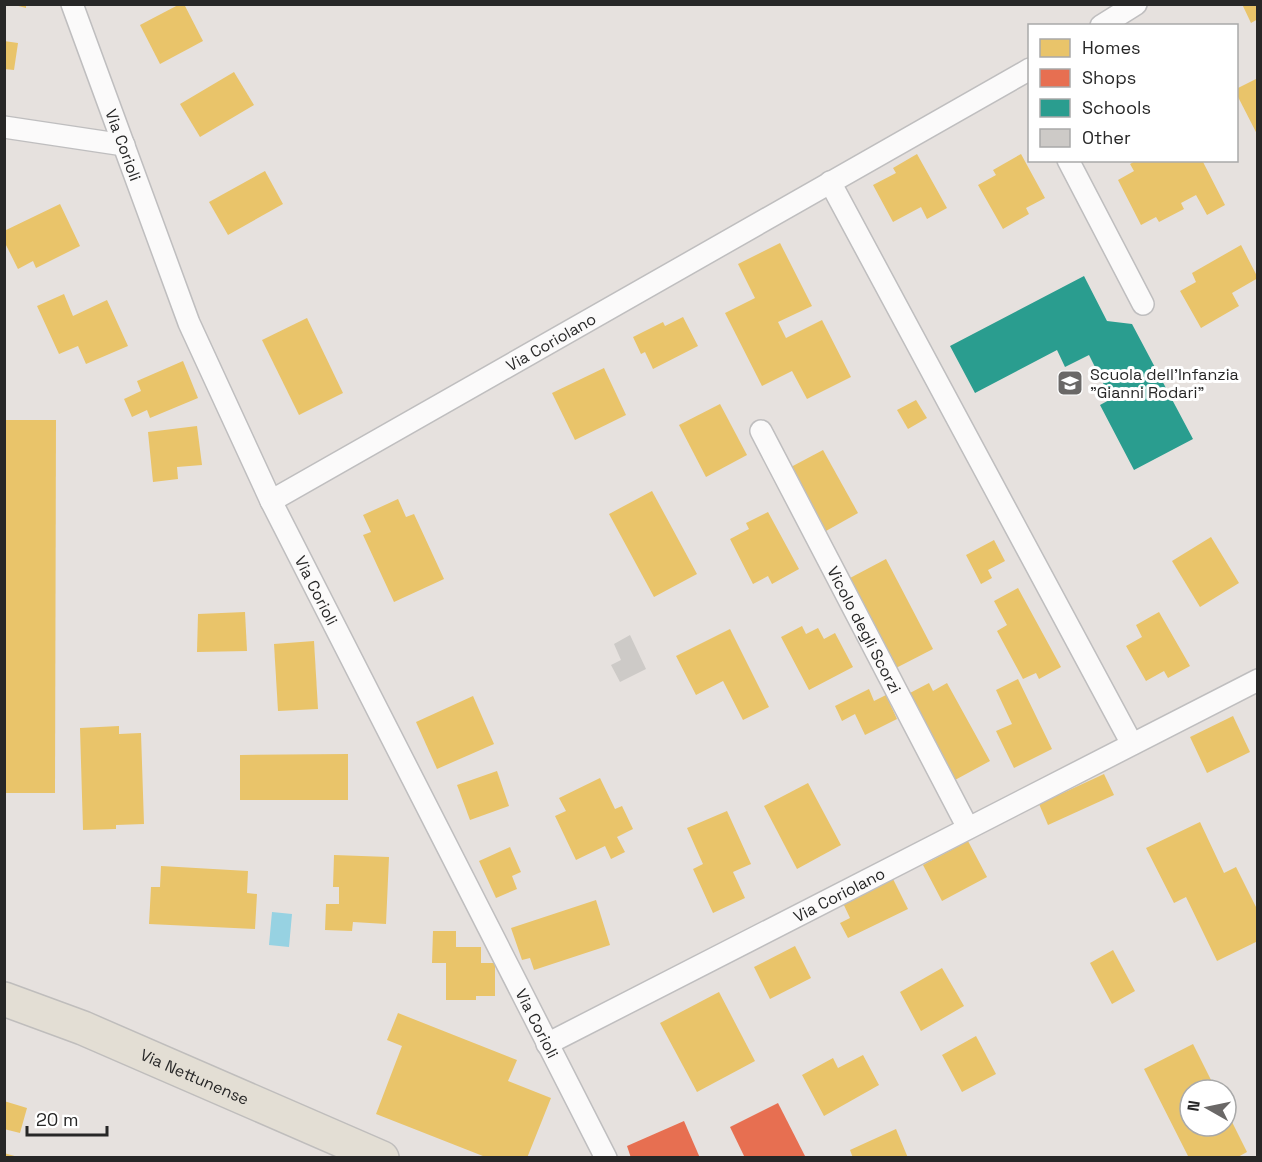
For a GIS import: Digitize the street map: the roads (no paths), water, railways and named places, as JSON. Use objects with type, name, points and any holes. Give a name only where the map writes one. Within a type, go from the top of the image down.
[{"type":"main road","name":"Via Nettunense","points":[[4,999],[83,1028],[382,1158]]},
{"type":"street","name":"Via Corioli","points":[[72,4],[192,330],[271,501],[606,1158]]},
{"type":"street","points":[[1104,24],[1136,4]]},
{"type":"street","name":"Via Coriolano","points":[[271,501],[830,182],[1027,77]]},
{"type":"street","points":[[4,127],[124,145]]},
{"type":"street","points":[[1069,162],[1143,304]]},
{"type":"street","points":[[830,182],[1132,744]]},
{"type":"street","name":"Vicolo degli Scorzi","points":[[761,431],[968,828]]},
{"type":"street","name":"Via Coriolano","points":[[547,1044],[1257,680]]},
{"type":"water","points":[[272,912],[292,914],[289,947],[269,945]]},
{"type":"place","name":"Scuola dell'Infanzia \"Gianni Rodari\"","points":[[1070,383]]}]
